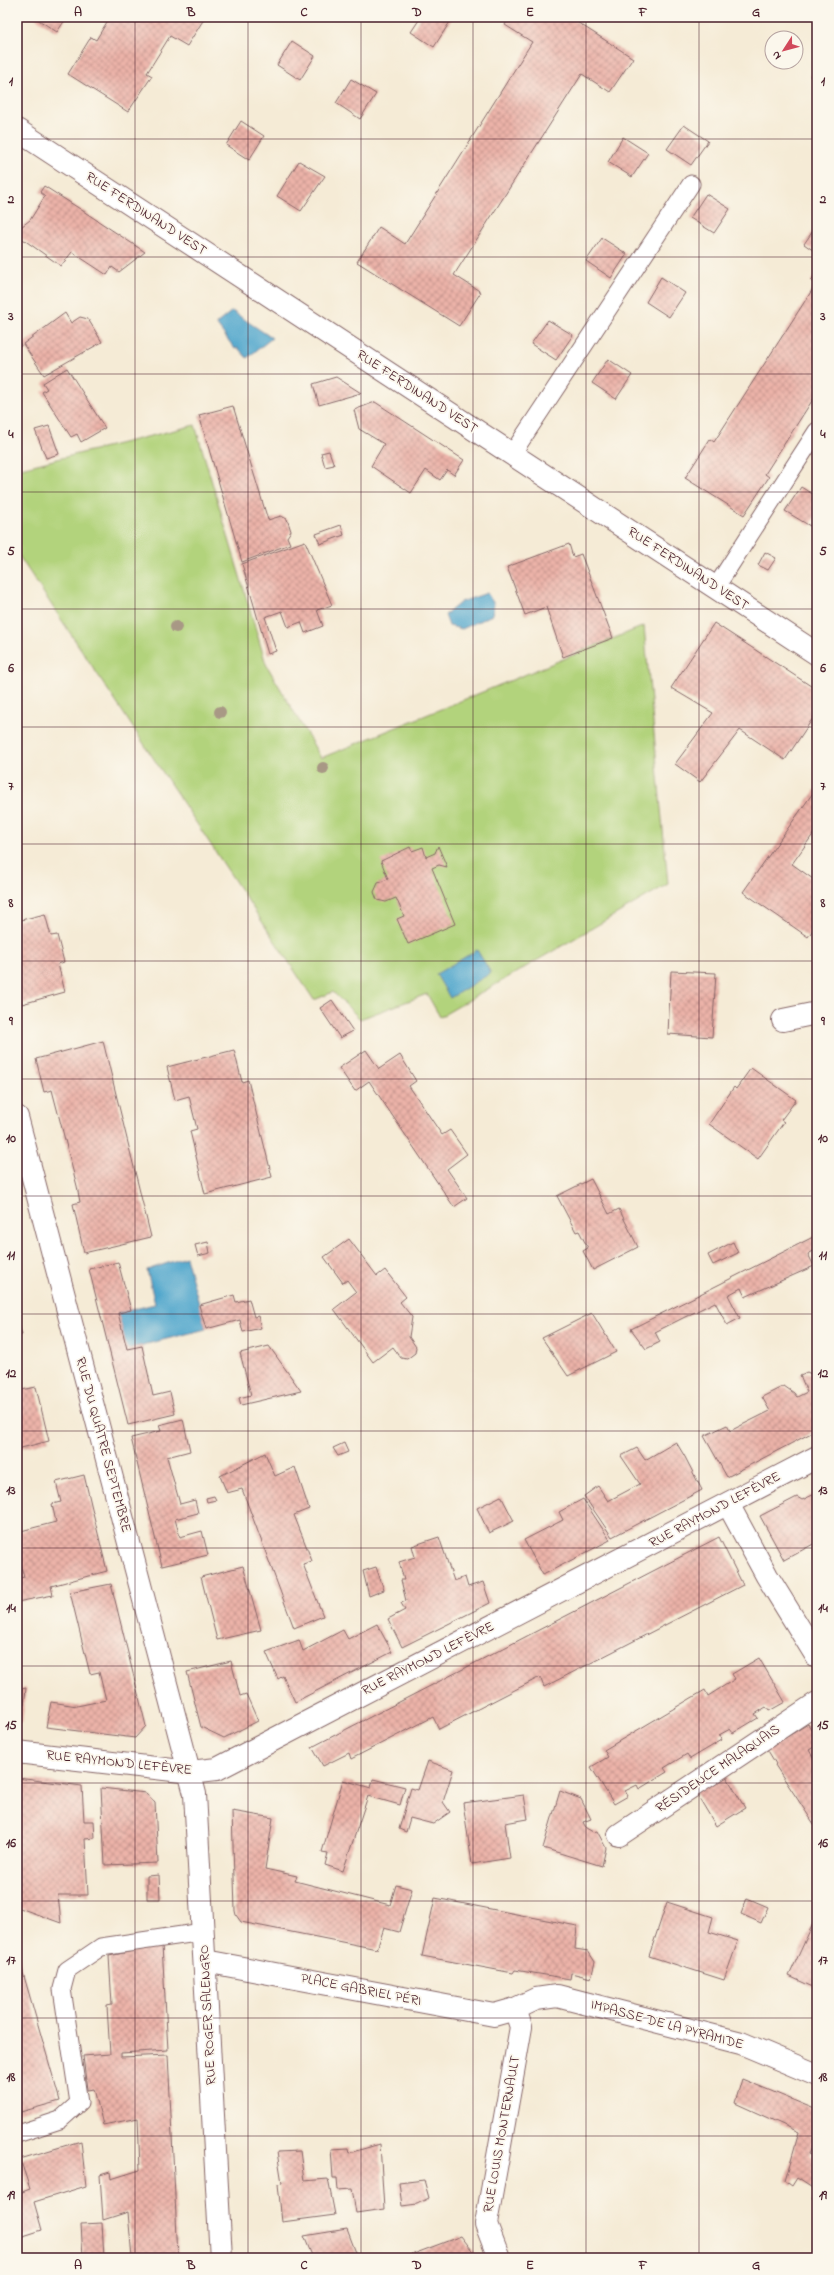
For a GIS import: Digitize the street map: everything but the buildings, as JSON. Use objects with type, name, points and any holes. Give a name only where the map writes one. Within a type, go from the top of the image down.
[{"type":"street","name":"RUE FERDINAND VEST","points":[[17,130],[817,654]]},
{"type":"street","points":[[783,1020],[817,1013]]},
{"type":"street","name":"RUE DU QUATRE SEPTEMBRE","points":[[17,1117],[171,1707],[190,1772]]},
{"type":"street","name":"RUE RAYMOND LEFÈVRE","points":[[17,1752],[190,1772],[217,1769],[817,1457]]},
{"type":"street","points":[[728,1504],[767,1576],[817,1657]]},
{"type":"street","name":"RÉSIDENCE MALAQUAIS","points":[[618,1835],[817,1703]]},
{"type":"street","name":"RUE ROGER SALENGRO","points":[[190,1772],[196,1801],[221,2258]]},
{"type":"street","name":"PLACE GABRIEL PÉRI","points":[[205,1961],[494,2015],[515,2009]]},
{"type":"street","name":"IMPASSE DE LA PYRAMIDE","points":[[515,2009],[536,1999],[558,1996],[735,2042],[816,2073]]},
{"type":"street","name":"RUE LOUIS MONTERNAULT","points":[[499,2258],[486,2224],[521,2027],[515,2009]]},
{"type":"lane","points":[[512,454],[691,184]]},
{"type":"lane","points":[[716,587],[817,431]]},
{"type":"lane","points":[[17,2134],[60,2120],[79,2103],[62,1989],[67,1970],[101,1948],[203,1932]]},
{"type":"green space","points":[[195,425],[266,664],[321,758],[644,626],[668,884],[440,1017],[427,994],[360,1019],[333,992],[314,1000],[17,553],[17,469]]},
{"type":"water","points":[[232,311],[272,338],[247,358],[238,348],[235,349],[216,324]]},
{"type":"water","points":[[487,593],[494,604],[492,615],[462,629],[449,626],[445,615],[461,602]]},
{"type":"water","points":[[477,950],[491,973],[450,998],[436,974]]},
{"type":"water","points":[[186,1257],[206,1329],[127,1349],[118,1313],[155,1304],[147,1270]]}]
